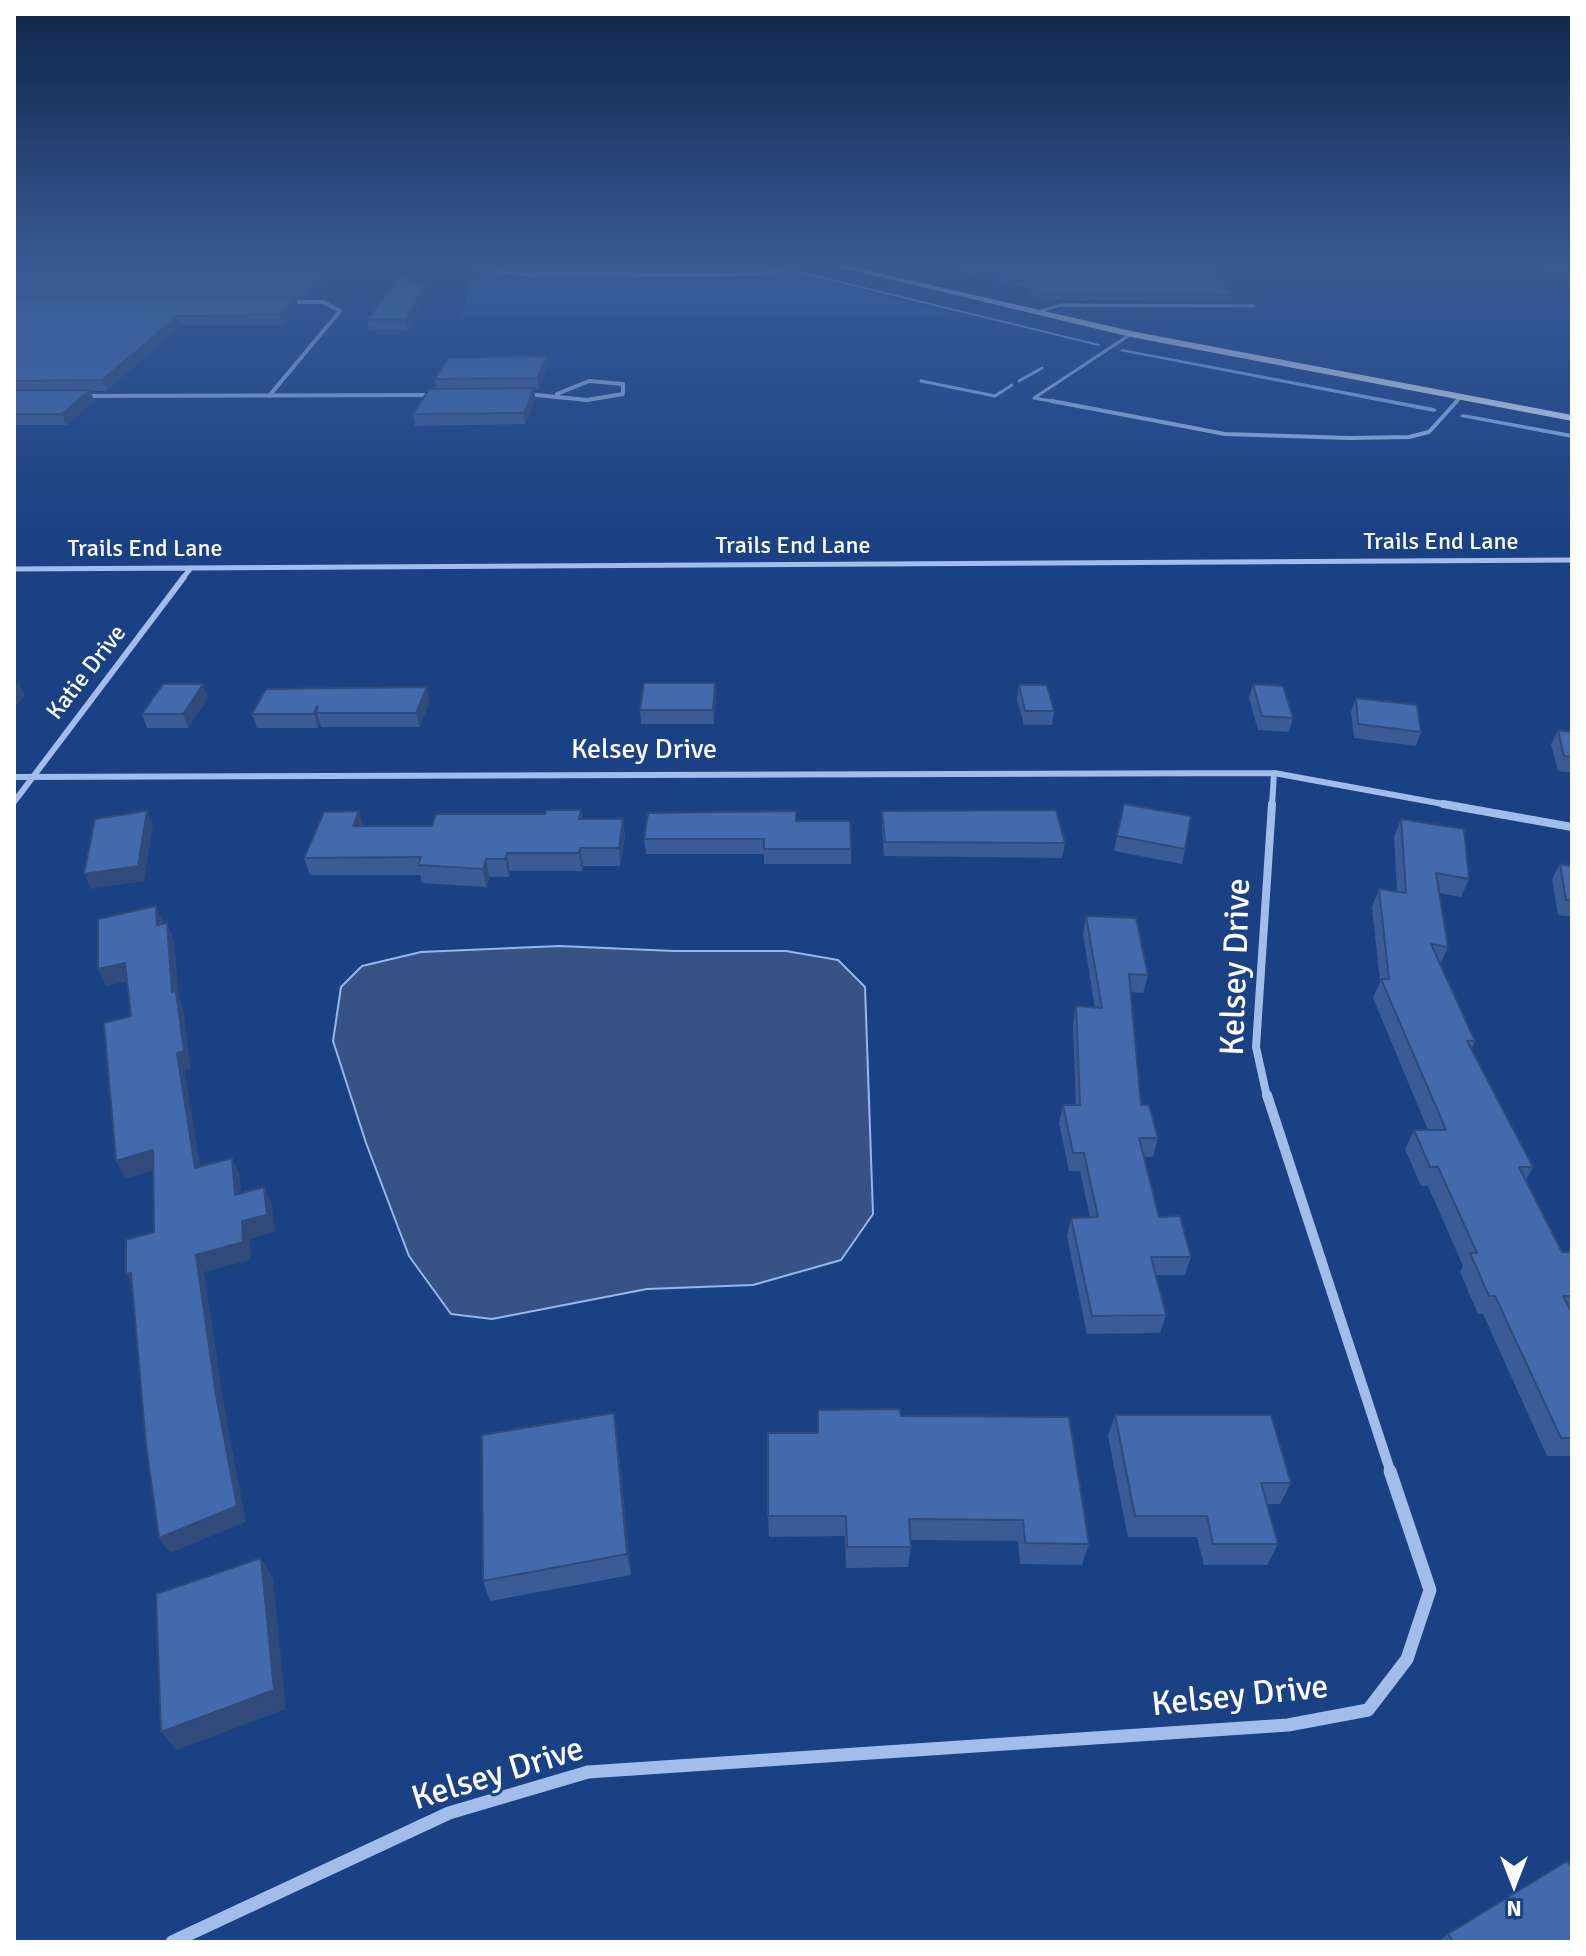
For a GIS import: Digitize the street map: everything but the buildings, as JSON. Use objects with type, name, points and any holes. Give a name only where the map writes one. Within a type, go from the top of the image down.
[{"type":"main road","points":[[1253,357],[1572,418]]},
{"type":"street","points":[[269,396],[301,357]]},
{"type":"street","points":[[527,394],[557,394],[600,401],[623,394],[625,388],[617,382],[599,380],[582,382],[557,394]]},
{"type":"street","points":[[78,396],[436,395]]},
{"type":"street","name":"Trails End Lane","points":[[14,569],[1572,560]]},
{"type":"street","name":"Katie Drive","points":[[14,802],[191,568]]},
{"type":"street","name":"Kelsey Drive","points":[[172,1942],[449,1813],[588,1772],[1288,1725],[1368,1710],[1407,1659],[1430,1590],[1271,1115],[1256,1047],[1274,773]]},
{"type":"street","name":"Kelsey Drive","points":[[14,777],[1274,773],[1572,827]]},
{"type":"lane","points":[[1096,357],[1034,398],[1212,432],[1349,438],[1409,437],[1429,432],[1461,397]]},
{"type":"lane","points":[[1019,381],[1042,368]]},
{"type":"lane","points":[[921,381],[995,396],[1012,385]]},
{"type":"shaded area","points":[[559,946],[674,951],[786,951],[838,960],[865,987],[873,1214],[841,1260],[753,1285],[647,1289],[492,1319],[451,1314],[409,1256],[366,1143],[333,1041],[341,987],[362,966],[421,952]]},
{"type":"waterway","points":[[1160,357],[1434,410]]},
{"type":"waterway","points":[[1463,416],[1572,436]]}]
